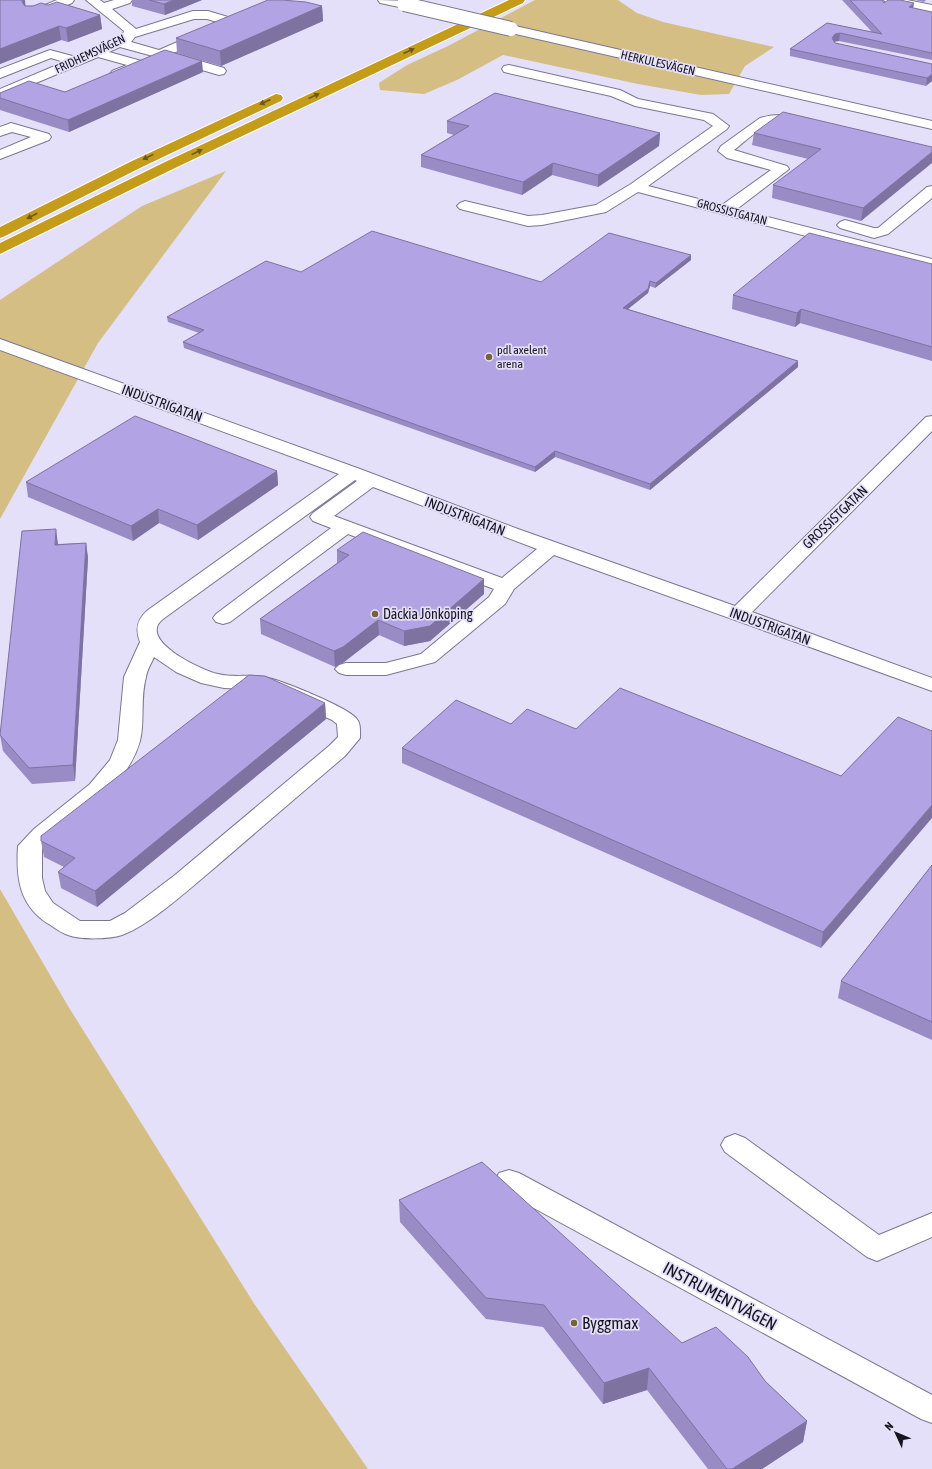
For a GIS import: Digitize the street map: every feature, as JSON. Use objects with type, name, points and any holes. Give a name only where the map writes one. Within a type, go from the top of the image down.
[{"type":"highway","points":[[0,249],[100,201],[178,161],[519,0]]},
{"type":"highway","points":[[435,23],[470,6]]},
{"type":"highway","points":[[0,232],[149,157],[285,93]]},
{"type":"highway","points":[[0,262],[100,201]]},
{"type":"street","points":[[31,15],[68,0]]},
{"type":"street","name":"FRIDHEMSVÄGEN","points":[[0,94],[99,52],[124,39],[131,30],[92,0]]},
{"type":"street","points":[[103,8],[126,0]]},
{"type":"street","name":"HERKULESVÄGEN","points":[[384,0],[932,125]]},
{"type":"street","points":[[890,0],[932,9]]},
{"type":"street","points":[[124,39],[193,15],[208,15],[234,23]]},
{"type":"street","points":[[160,54],[249,17]]},
{"type":"street","points":[[124,39],[160,54],[219,71]]},
{"type":"street","points":[[99,52],[140,65],[106,79]]},
{"type":"street","points":[[0,74],[50,54],[77,61]]},
{"type":"street","points":[[465,206],[528,221],[542,220],[601,209],[636,187],[722,126],[708,117],[635,102],[627,100],[625,97],[615,93],[509,69]]},
{"type":"street","points":[[918,122],[931,111]]},
{"type":"street","points":[[724,210],[782,169],[732,155],[725,151],[726,149],[771,118],[792,120],[816,125]]},
{"type":"street","points":[[0,132],[11,127],[44,137],[1,157]]},
{"type":"street","name":"GROSSISTGATAN","points":[[636,187],[932,264]]},
{"type":"street","points":[[828,221],[874,233],[883,231],[932,190]]},
{"type":"street","name":"INDUSTRIGATAN","points":[[0,344],[551,547],[932,685]]},
{"type":"street","name":"GROSSISTGATAN","points":[[738,614],[932,421]]},
{"type":"street","points":[[362,477],[320,517],[505,586]]},
{"type":"street","points":[[150,643],[135,677],[129,740],[121,761],[98,789],[42,834],[30,846],[30,878],[33,891],[44,909],[75,929],[114,929],[134,918],[195,871],[337,751],[350,738],[348,722],[340,715],[271,684],[217,680],[184,668],[158,651],[150,643],[147,634],[149,622],[158,613],[362,477]]},
{"type":"street","points":[[223,618],[346,526]]},
{"type":"street","points":[[346,669],[386,669],[428,658],[498,600],[505,586],[551,547]]},
{"type":"street","points":[[735,1145],[877,1249],[932,1224]]},
{"type":"street","name":"INSTRUMENTVÄGEN","points":[[509,1181],[932,1410]]},
{"type":"shaded area","points":[[535,0],[618,0],[637,13],[663,22],[774,47],[745,66],[729,94],[701,95],[638,84],[503,55],[457,80],[424,94],[380,90],[379,83],[407,65],[448,46]]},
{"type":"shaded area","points":[[226,171],[98,343],[0,519],[0,300],[142,206]]},
{"type":"shaded area","points":[[0,889],[68,1006],[255,1305],[368,1469],[0,1469]]},
{"type":"building","points":[[0,0],[23,0],[22,2],[25,6],[33,6],[41,3],[48,5],[57,2],[100,15],[66,28],[59,26],[0,49]]},
{"type":"building","points":[[149,0],[174,0],[164,4]]},
{"type":"building","points":[[268,0],[306,2],[322,6],[220,51],[176,38]]},
{"type":"building","points":[[850,0],[882,0],[884,3],[888,0],[900,0],[914,3],[909,7],[932,12],[932,53],[840,33],[835,34],[832,38],[835,43],[932,64],[932,74],[927,78],[790,49],[827,23],[882,34]]},
{"type":"building","points":[[165,50],[202,61],[68,120],[0,98],[0,93],[29,81],[65,92]]},
{"type":"building","points":[[495,93],[660,133],[598,175],[553,163],[523,182],[421,155],[469,126],[447,121]]},
{"type":"building","points":[[783,112],[932,147],[932,152],[863,208],[773,185],[821,149],[754,133]]},
{"type":"building","name":"pdl axelent arena","points":[[372,231],[541,282],[609,233],[691,255],[656,283],[650,281],[648,289],[623,308],[798,361],[650,484],[555,451],[535,467],[183,342],[204,330],[167,317],[266,261],[301,272]]},
{"type":"building","points":[[809,233],[932,264],[932,347],[801,309],[797,313],[733,295]]},
{"type":"building","points":[[135,416],[277,471],[197,525],[158,509],[131,526],[26,482]]},
{"type":"building","points":[[56,529],[55,545],[86,543],[73,765],[29,768],[0,735],[22,531]]},
{"type":"building","name":"Däckia Jönköping","points":[[363,532],[484,579],[430,626],[404,631],[378,620],[343,647],[334,651],[260,619],[349,555],[337,550]]},
{"type":"building","points":[[249,675],[265,676],[325,703],[95,891],[58,872],[75,858],[41,841],[41,836]]},
{"type":"building","points":[[620,688],[841,776],[898,717],[932,731],[932,805],[823,932],[402,748],[456,700],[511,724],[527,709],[576,729]]},
{"type":"building","points":[[932,865],[932,1022],[841,981]]},
{"type":"building","name":"Byggmax","points":[[482,1162],[682,1343],[716,1327],[748,1357],[765,1381],[807,1421],[732,1469],[727,1469],[649,1368],[604,1383],[544,1305],[486,1298],[399,1200]]},
{"type":"place","name":"pdl axelent arena","points":[[489,357]]},
{"type":"place","name":"Däckia Jönköping","points":[[375,614]]},
{"type":"place","name":"Byggmax","points":[[574,1323]]}]
